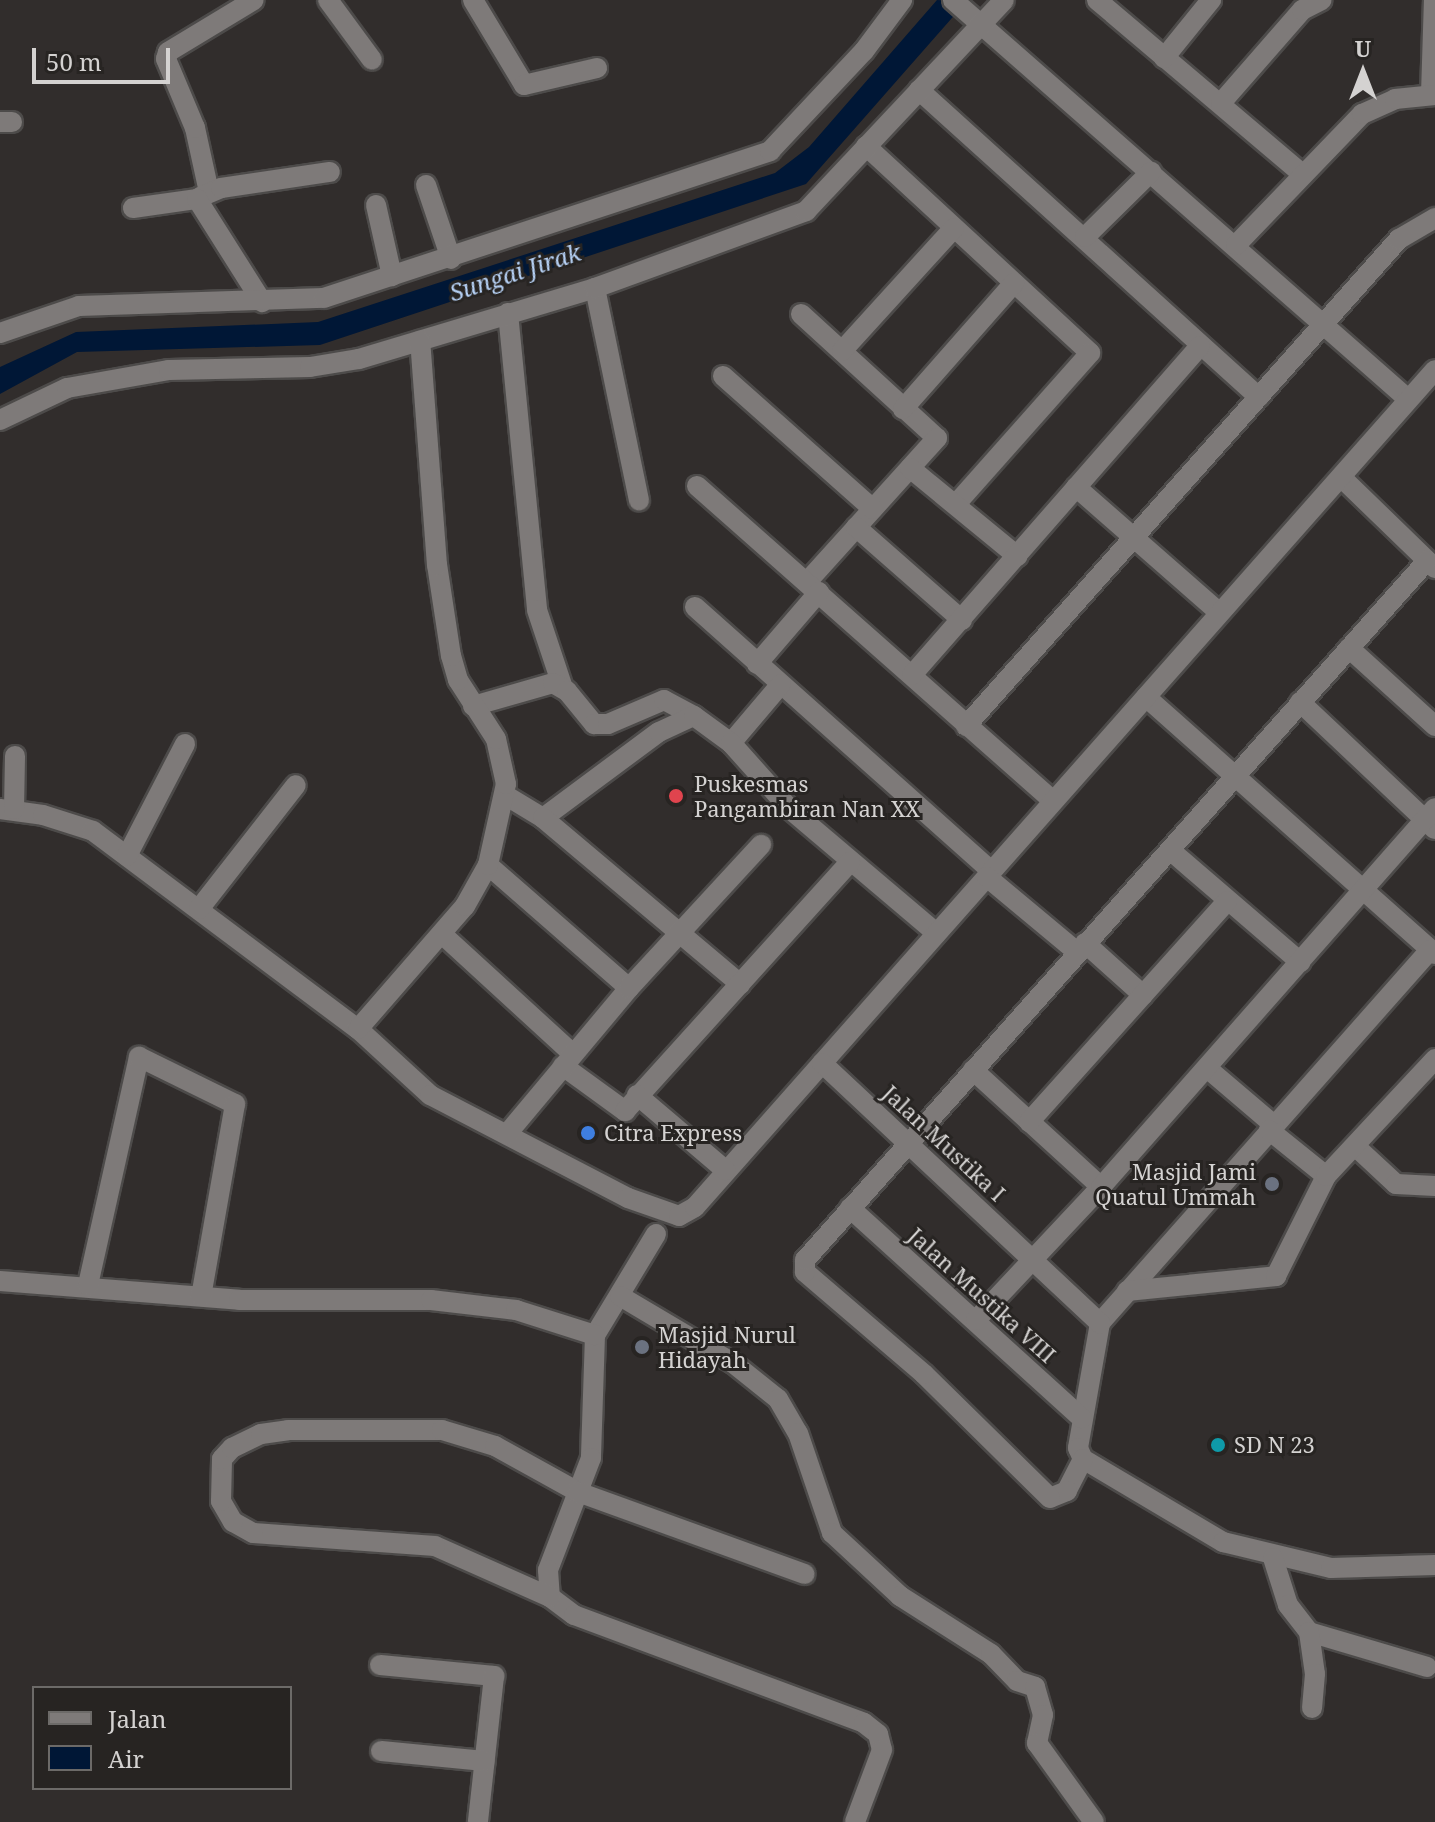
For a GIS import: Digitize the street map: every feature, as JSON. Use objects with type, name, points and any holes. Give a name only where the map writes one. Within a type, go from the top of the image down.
[{"type":"street","points":[[254,0],[168,52],[166,59],[195,128],[203,196],[262,302]]},
{"type":"street","points":[[328,0],[372,60]]},
{"type":"street","points":[[473,0],[524,85],[597,68]]},
{"type":"street","points":[[0,333],[79,306],[324,298],[451,259],[770,151],[864,51],[902,0]]},
{"type":"street","points":[[953,0],[1324,321],[1408,399]]},
{"type":"street","points":[[0,420],[67,388],[169,370],[310,367],[420,341],[595,288],[806,211],[919,90],[977,19],[1004,0]]},
{"type":"street","points":[[1097,0],[1301,173]]},
{"type":"street","points":[[1164,58],[1211,0]]},
{"type":"street","points":[[1221,103],[1296,5],[1322,0]]},
{"type":"street","points":[[1236,245],[1301,173],[1362,114],[1395,99],[1433,94],[1434,0]]},
{"type":"street","points":[[919,90],[1259,397]]},
{"type":"street","points":[[866,146],[1090,353],[956,504]]},
{"type":"street","points":[[133,208],[330,172]]},
{"type":"street","points":[[1085,237],[1151,172]]},
{"type":"street","points":[[426,185],[451,259]]},
{"type":"street","points":[[376,205],[392,276]]},
{"type":"street","points":[[966,726],[1399,239],[1435,218]]},
{"type":"street","points":[[842,351],[954,228]]},
{"type":"street","points":[[903,409],[1014,283]]},
{"type":"street","points":[[595,288],[639,500]]},
{"type":"street","points":[[508,313],[537,610],[562,685],[594,724],[608,724],[664,700],[694,716],[731,743],[790,809],[936,933]]},
{"type":"street","points":[[757,664],[856,527],[937,438],[801,314]]},
{"type":"street","points":[[358,1029],[443,935],[488,865],[505,795],[502,756],[473,706],[451,656],[439,580],[420,341]]},
{"type":"street","points":[[912,675],[1200,346]]},
{"type":"street","points":[[550,1597],[548,1570],[578,1492],[593,1442],[595,1335],[662,1225],[695,1207],[1052,800],[1408,399],[1433,375]]},
{"type":"street","points":[[723,376],[873,509]]},
{"type":"street","points":[[910,468],[1017,556]]},
{"type":"street","points":[[1083,1459],[1067,1491],[1050,1498],[924,1374],[805,1272],[807,1255],[1300,702],[1431,565],[1341,477]]},
{"type":"street","points":[[697,486],[814,586],[966,726],[1052,800]]},
{"type":"street","points":[[1076,487],[1219,612]]},
{"type":"street","points":[[856,527],[962,620]]},
{"type":"street","points":[[695,607],[989,874],[1143,995]]},
{"type":"street","points":[[1349,648],[1435,726]]},
{"type":"street","points":[[473,706],[543,683],[562,685]]},
{"type":"street","points":[[731,743],[781,684]]},
{"type":"street","points":[[1146,697],[1433,952],[1272,1127],[1100,1323],[1078,1448],[1083,1459],[1223,1542],[1273,1558],[1331,1568],[1435,1565]]},
{"type":"street","points":[[976,1320],[1101,1187],[1361,889],[1431,819],[1300,702]]},
{"type":"street","points":[[543,818],[659,732],[694,716]]},
{"type":"street","points":[[127,856],[185,744]]},
{"type":"street","points":[[15,756],[7,809],[93,831],[358,1029],[430,1095],[507,1134],[662,1225]]},
{"type":"street","points":[[199,909],[296,785]]},
{"type":"street","points":[[505,795],[543,818],[681,930],[740,984]]},
{"type":"street","points":[[507,1134],[629,988],[761,845]]},
{"type":"street","points":[[1170,850],[1300,962]]},
{"type":"street","points":[[443,935],[621,1112],[850,862]]},
{"type":"street","points":[[488,865],[629,988]]},
{"type":"street","points":[[1029,1122],[1227,901]]},
{"type":"street","points":[[88,1285],[139,1057],[235,1104],[201,1296]]},
{"type":"street","points":[[1127,1291],[1276,1276],[1326,1176],[1435,1059]]},
{"type":"street","name":"Jalan Mustika I","points":[[822,1063],[1100,1323]]},
{"type":"street","points":[[1207,1068],[1326,1176]]},
{"type":"street","points":[[973,1070],[1101,1187]]},
{"type":"street","points":[[637,1095],[725,1170]]},
{"type":"street","points":[[1355,1146],[1396,1184],[1435,1186]]},
{"type":"street","name":"Jalan Mustika VIII","points":[[850,1208],[1082,1418]]},
{"type":"street","points":[[0,1281],[88,1285],[201,1296],[431,1300],[516,1310],[595,1335]]},
{"type":"street","points":[[620,1296],[733,1363],[778,1399],[798,1433],[832,1533],[900,1596],[991,1654],[1017,1681],[1035,1687],[1043,1715],[1037,1743],[1074,1814],[1094,1822]]},
{"type":"street","points":[[805,1574],[578,1492],[495,1446],[442,1430],[288,1430],[261,1434],[232,1448],[222,1459],[221,1501],[233,1522],[253,1533],[435,1546],[550,1597],[574,1615],[864,1723],[878,1734],[882,1750],[855,1822]]},
{"type":"street","points":[[1273,1558],[1288,1605],[1309,1632],[1315,1674],[1312,1708]]},
{"type":"street","points":[[1309,1632],[1427,1667]]},
{"type":"street","points":[[380,1665],[494,1676],[478,1822]]},
{"type":"street","points":[[381,1751],[485,1761]]},
{"type":"water","name":"Sungai Jirak","points":[[937,0],[966,2],[806,184],[320,345],[77,352],[0,394],[0,367],[76,332],[318,322],[775,173],[809,147]]},
{"type":"place","name":"Puskesmas Pangambiran Nan XX","points":[[676,796]]},
{"type":"place","name":"Citra Express","points":[[588,1133]]},
{"type":"place","name":"Masjid Jami Quatul Ummah","points":[[1272,1184]]},
{"type":"place","name":"Masjid Nurul Hidayah","points":[[642,1347]]},
{"type":"place","name":"SD N 23","points":[[1218,1445]]}]
